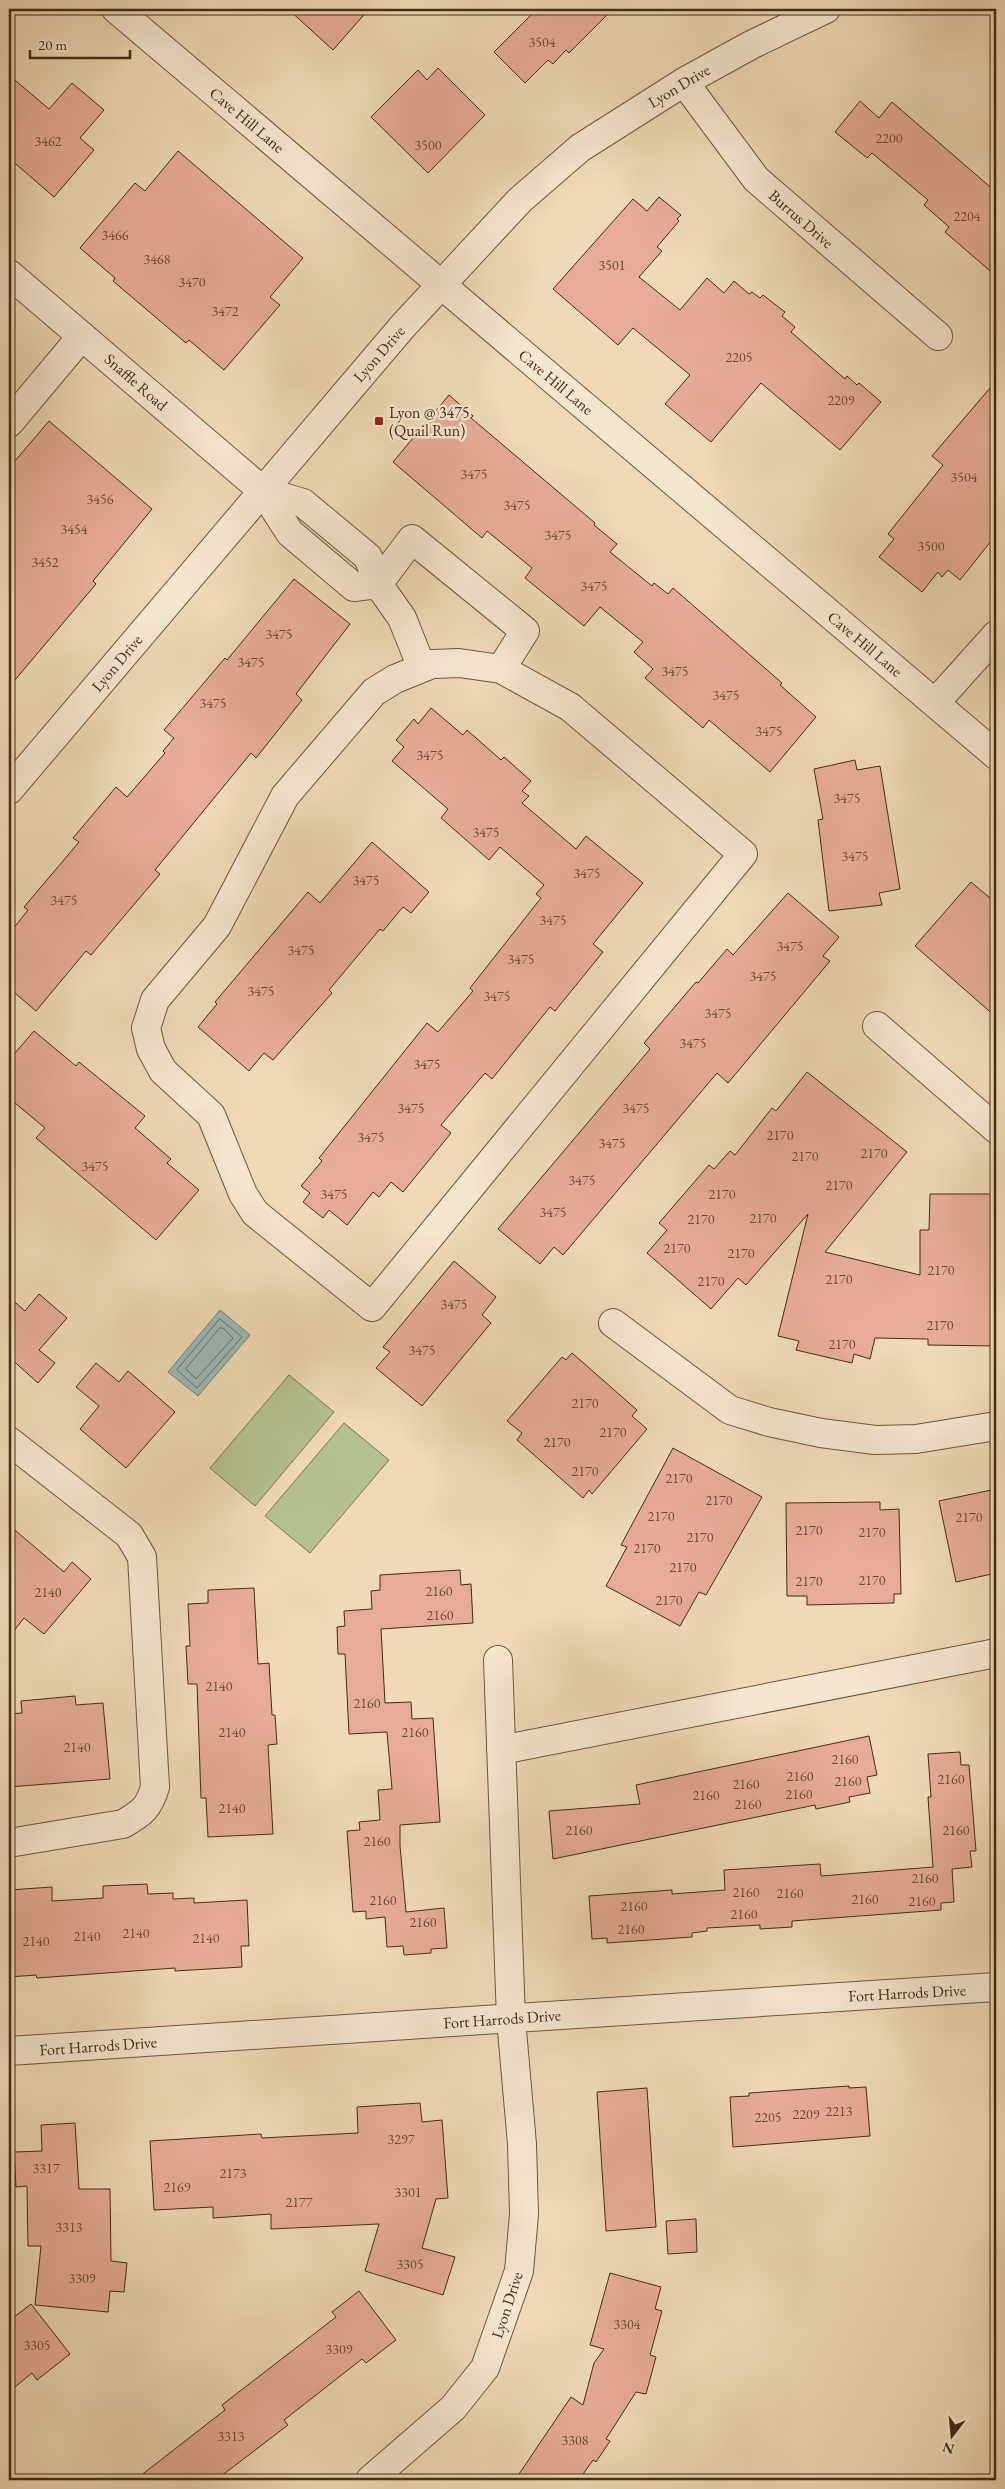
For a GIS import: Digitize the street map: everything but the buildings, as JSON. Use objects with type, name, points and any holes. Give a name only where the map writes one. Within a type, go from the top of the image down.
[{"type":"street","name":"Cave Hill Lane","points":[[116,9],[996,755]]},
{"type":"street","name":"Lyon Drive","points":[[9,790],[403,326],[520,200],[580,148],[684,82],[751,45],[826,9]]},
{"type":"street","name":"Burrus Drive","points":[[684,82],[756,179],[938,336]]},
{"type":"street","name":"Snaffle Road","points":[[9,274],[263,491],[290,534],[354,587],[378,584]]},
{"type":"street","points":[[9,423],[82,336]]},
{"type":"street","points":[[422,668],[402,618],[378,584],[412,539],[525,631],[501,669]]},
{"type":"street","points":[[935,703],[996,634]]},
{"type":"street","points":[[460,663],[501,669],[570,707],[743,854],[372,1307],[254,1212],[242,1194],[212,1115],[163,1070],[151,1049],[146,1028],[155,1000],[217,926],[285,796],[374,692],[395,679],[422,668],[432,664],[460,663]]},
{"type":"street","points":[[877,1026],[996,1129]]},
{"type":"street","points":[[613,1323],[730,1410],[769,1422],[821,1433],[875,1440],[916,1438],[996,1426]]},
{"type":"street","points":[[9,1441],[129,1536],[142,1557],[155,1787],[150,1803],[138,1816],[123,1824],[9,1842]]},
{"type":"street","points":[[501,1750],[996,1653]]},
{"type":"street","name":"Lyon Drive","points":[[370,2480],[453,2408],[485,2368],[519,2271],[524,2204],[522,2144],[511,2019],[498,1660]]},
{"type":"street","name":"Fort Harrods Drive","points":[[9,2051],[511,2019],[644,2008],[996,1987]]},
{"type":"green space","points":[[289,1375],[334,1412],[255,1506],[210,1468]]},
{"type":"green space","points":[[344,1423],[389,1460],[310,1553],[265,1516]]},
{"type":"water","points":[[220,1310],[250,1335],[198,1396],[168,1372]]},
{"type":"place","name":"Lyon @ 3475 (Quail Run)","points":[[379,421]]}]
